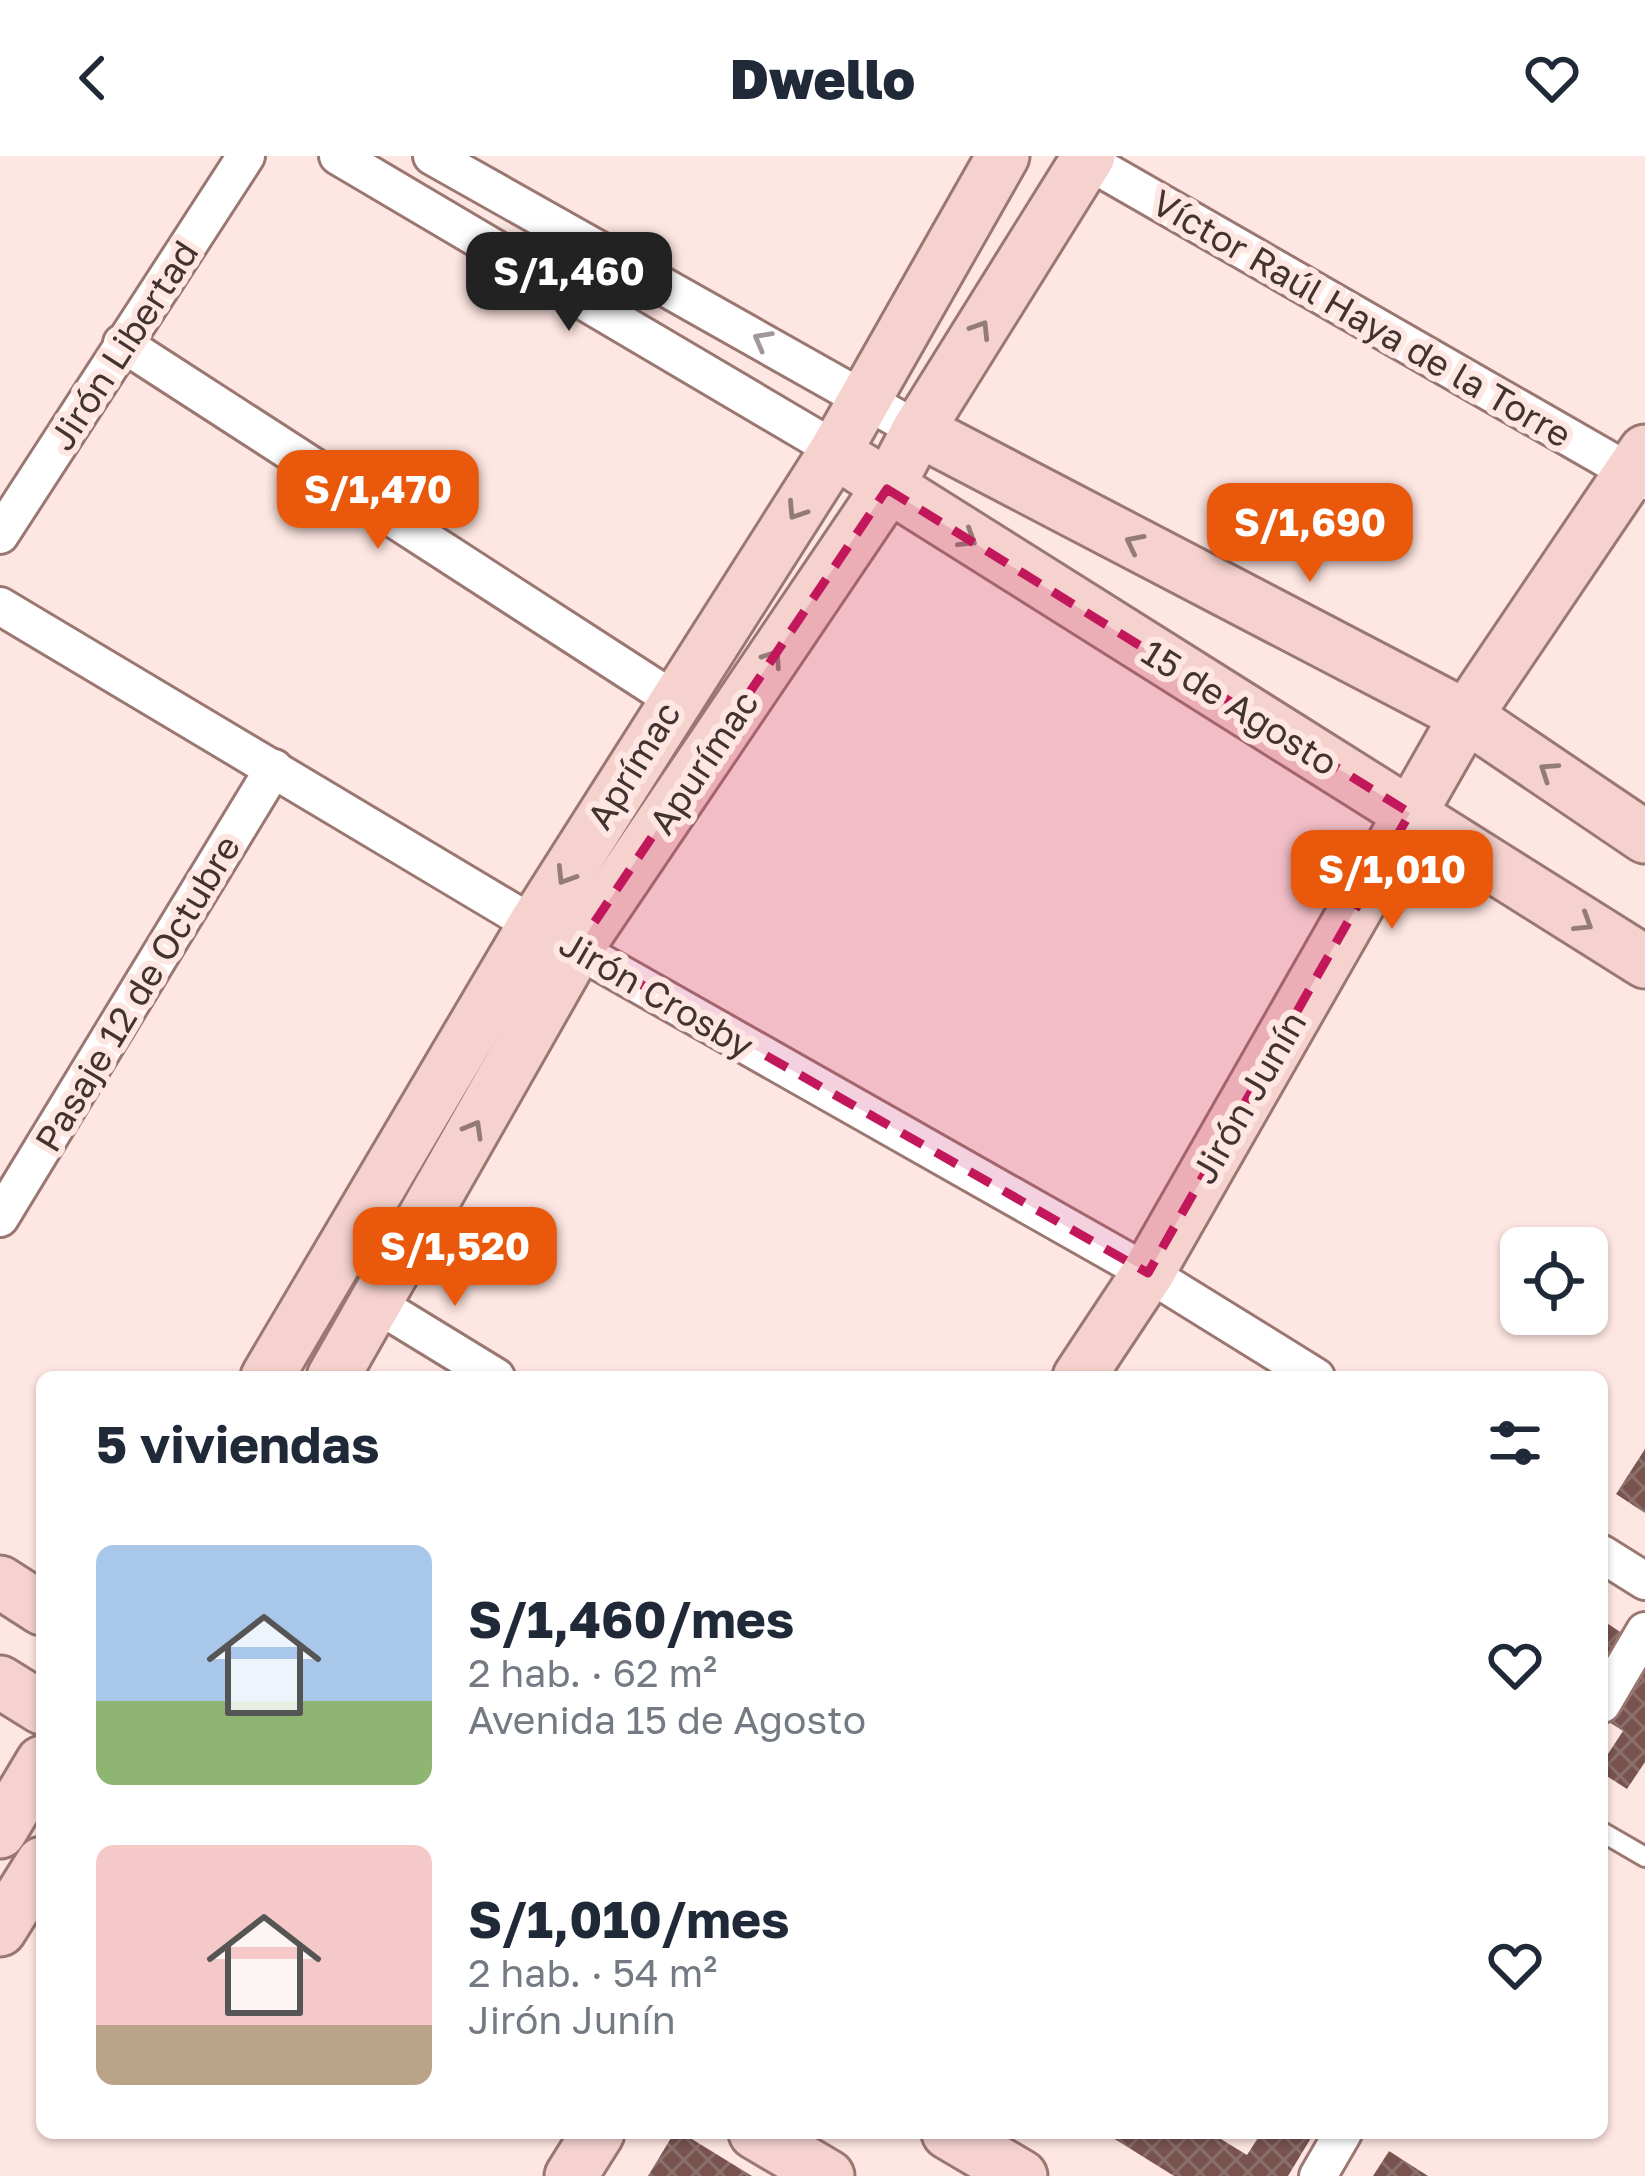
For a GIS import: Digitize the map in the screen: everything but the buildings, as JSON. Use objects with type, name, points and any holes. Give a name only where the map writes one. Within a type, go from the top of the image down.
[{"type":"street","name":"Jirón Libertad","points":[[0,535],[246,156]]},
{"type":"street","points":[[338,156],[836,450]]},
{"type":"street","points":[[432,156],[918,430],[1466,716],[1645,837]]},
{"type":"street","name":"Aprímac","points":[[271,1371],[556,937],[674,700],[836,450],[1003,156]]},
{"type":"street","name":"Apurímac","points":[[336,1371],[375,1303],[556,937],[887,489],[1085,157]]},
{"type":"street","name":"Víctor Raúl Haya de la Torre","points":[[1085,157],[1641,468]]},
{"type":"street","points":[[122,344],[674,700]]},
{"type":"street","name":"15 de Agosto","points":[[836,450],[887,489],[1645,962]]},
{"type":"street","name":"Jirón Junín","points":[[1082,1371],[1148,1273],[1466,716],[1641,468]]},
{"type":"street","name":"Jirón Crosby","points":[[0,606],[556,937],[1148,1273],[1306,1371]]},
{"type":"street","name":"Pasaje 12 de Octubre","points":[[0,1217],[274,768]]},
{"type":"street","points":[[375,1303],[486,1371]]},
{"type":"street","points":[[1608,1558],[1645,1581]]},
{"type":"street","points":[[0,1582],[36,1606]]},
{"type":"street","points":[[1608,1694],[1645,1631]]},
{"type":"street","points":[[0,1682],[36,1704]]},
{"type":"street","points":[[0,1832],[36,1772]]},
{"type":"street","points":[[0,1930],[36,1873]]},
{"type":"street","points":[[571,2176],[594,2139]]},
{"type":"street","points":[[765,2139],[828,2176]]},
{"type":"street","points":[[958,2139],[1021,2176]]},
{"type":"street","points":[[1318,2176],[1340,2139]]},
{"type":"lane","points":[[1608,1835],[1645,1857]]},
{"type":"highlighted area","points":[[887,489],[1410,813],[1148,1273],[577,948]]}]
